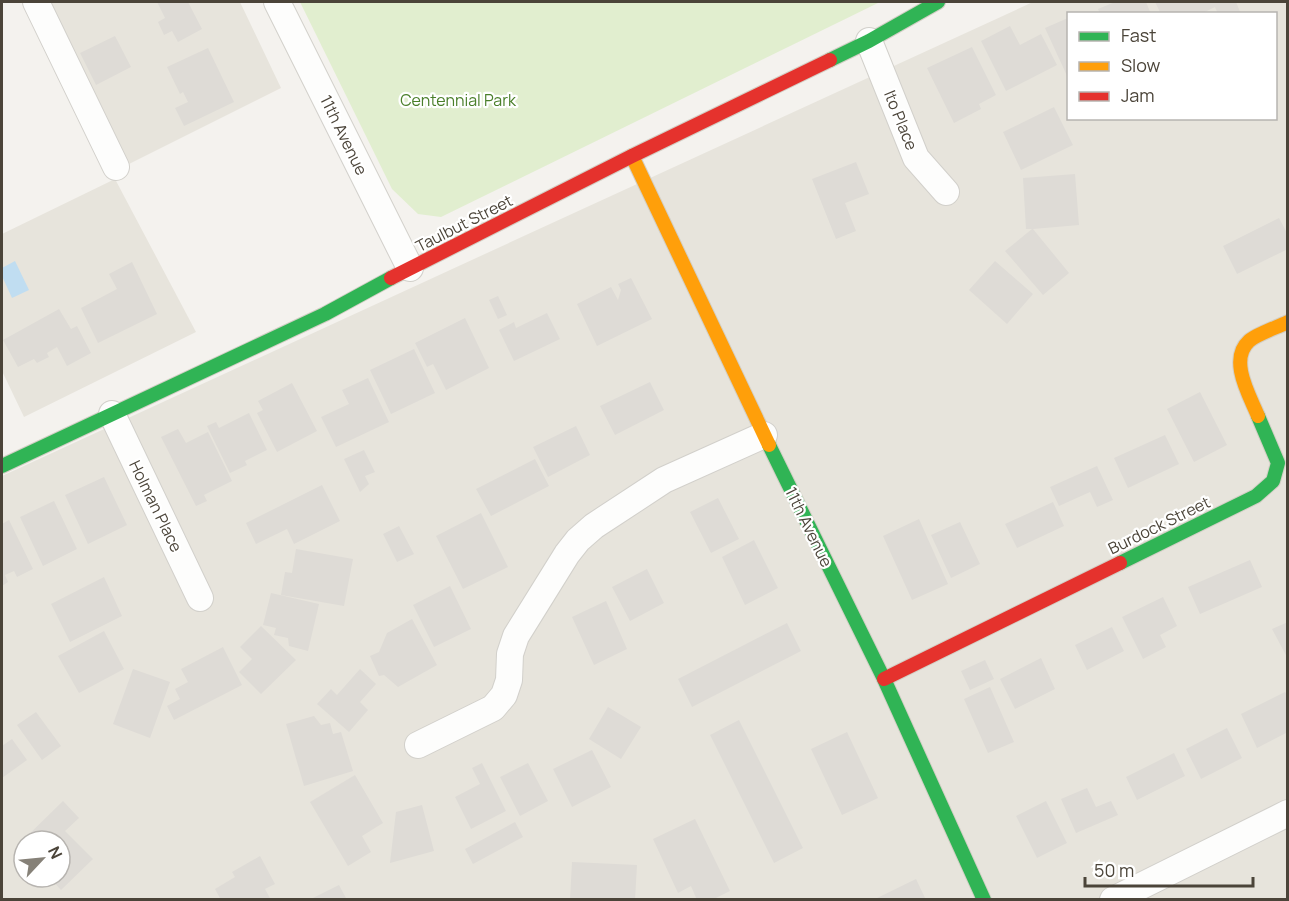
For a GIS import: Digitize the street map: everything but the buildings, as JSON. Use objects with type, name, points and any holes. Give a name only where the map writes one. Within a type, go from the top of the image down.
[{"type":"street","points":[[36,2],[116,167]]},
{"type":"street","name":"11th Avenue","points":[[277,2],[410,268]]},
{"type":"street","name":"Taulbut Street","points":[[2,466],[325,315],[410,268],[632,156],[869,41],[938,2]]},
{"type":"street","name":"Ito Place","points":[[869,41],[916,158],[946,192]]},
{"type":"street","name":"11th Avenue","points":[[632,156],[764,435],[884,679],[984,900]]},
{"type":"street","name":"Burdock Street","points":[[884,679],[1256,496],[1273,481],[1278,463],[1243,380],[1240,358],[1249,341],[1287,322]]},
{"type":"street","name":"Holman Place","points":[[112,414],[200,598]]},
{"type":"street","points":[[418,745],[494,708],[504,695],[509,680],[510,654],[516,636],[578,540],[594,526],[664,480],[764,435]]},
{"type":"street","points":[[1113,900],[1287,813]]},
{"type":"shaded area","points":[[42,2],[240,2],[281,88],[123,167]]},
{"type":"shaded area","points":[[1033,2],[1287,2],[1287,899],[2,899],[2,476]]},
{"type":"shaded area","points":[[115,179],[196,332],[24,417],[2,371],[2,234]]},
{"type":"green space","name":"Centennial Park","points":[[300,2],[880,2],[441,217],[418,214],[392,189]]},
{"type":"water","points":[[15,261],[29,290],[12,298],[2,276],[2,268]]},
{"type":"traffic: fast","points":[[830,60],[938,2]]},
{"type":"traffic: fast","points":[[2,466],[325,314],[391,278]]},
{"type":"traffic: fast","points":[[1120,563],[1256,496],[1273,481],[1278,463],[1258,416]]},
{"type":"traffic: fast","points":[[769,445],[884,679],[984,900]]},
{"type":"traffic: slow","points":[[632,156],[769,445]]},
{"type":"traffic: slow","points":[[1258,416],[1246,388],[1240,358],[1249,341],[1288,322]]},
{"type":"traffic: jam","points":[[391,278],[632,156],[830,60]]},
{"type":"traffic: jam","points":[[884,679],[1120,563]]}]
